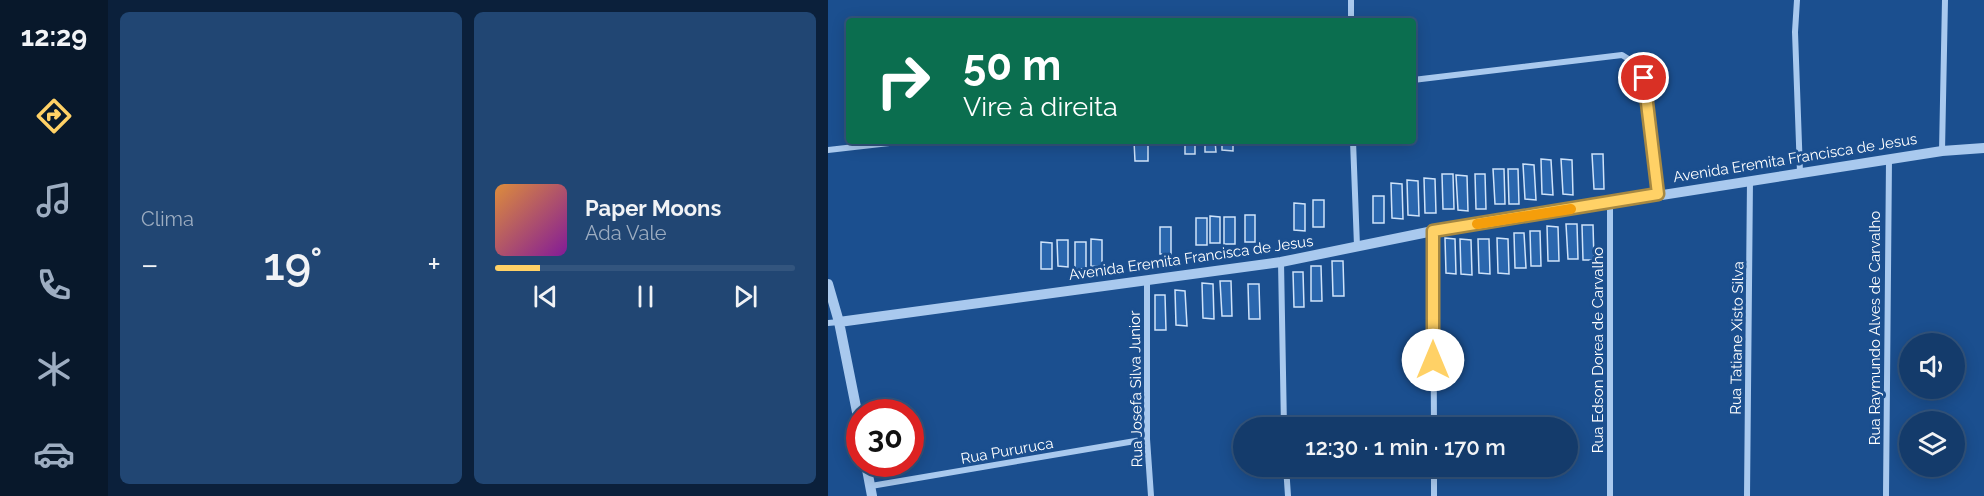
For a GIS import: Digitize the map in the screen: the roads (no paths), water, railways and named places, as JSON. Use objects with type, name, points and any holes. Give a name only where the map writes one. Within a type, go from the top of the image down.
[{"type":"street","points":[[1351,0],[1351,18]]},
{"type":"street","points":[[1797,0],[1795,32],[1800,172]]},
{"type":"street","points":[[1942,151],[1945,0]]},
{"type":"street","points":[[1416,80],[1622,55],[1638,65],[1644,78],[1658,194]]},
{"type":"street","points":[[828,150],[880,144]]},
{"type":"street","points":[[1353,144],[1357,246]]},
{"type":"street","name":"Avenida Eremita Francisca de Jesus","points":[[834,323],[1281,262],[1433,231],[1658,194],[1942,151],[1984,148]]},
{"type":"street","name":"Rua Raymundo Alves de Carvalho","points":[[1886,496],[1888,160]]},
{"type":"street","name":"Rua Tatiane Xisto Silva","points":[[1747,496],[1750,180]]},
{"type":"street","name":"Rua Edson Dorea de Carvalho","points":[[1610,203],[1610,496]]},
{"type":"street","points":[[1433,231],[1434,417]]},
{"type":"street","points":[[1281,262],[1284,417]]},
{"type":"street","name":"Rua Josefa Silva Junior","points":[[1147,281],[1147,439],[1151,496]]},
{"type":"street","points":[[828,284],[834,323],[853,399]]},
{"type":"street","name":"Rua Pururuca","points":[[872,491],[1147,439]]},
{"type":"street","points":[[1287,477],[1288,496]]},
{"type":"street","points":[[1434,477],[1434,496]]}]
